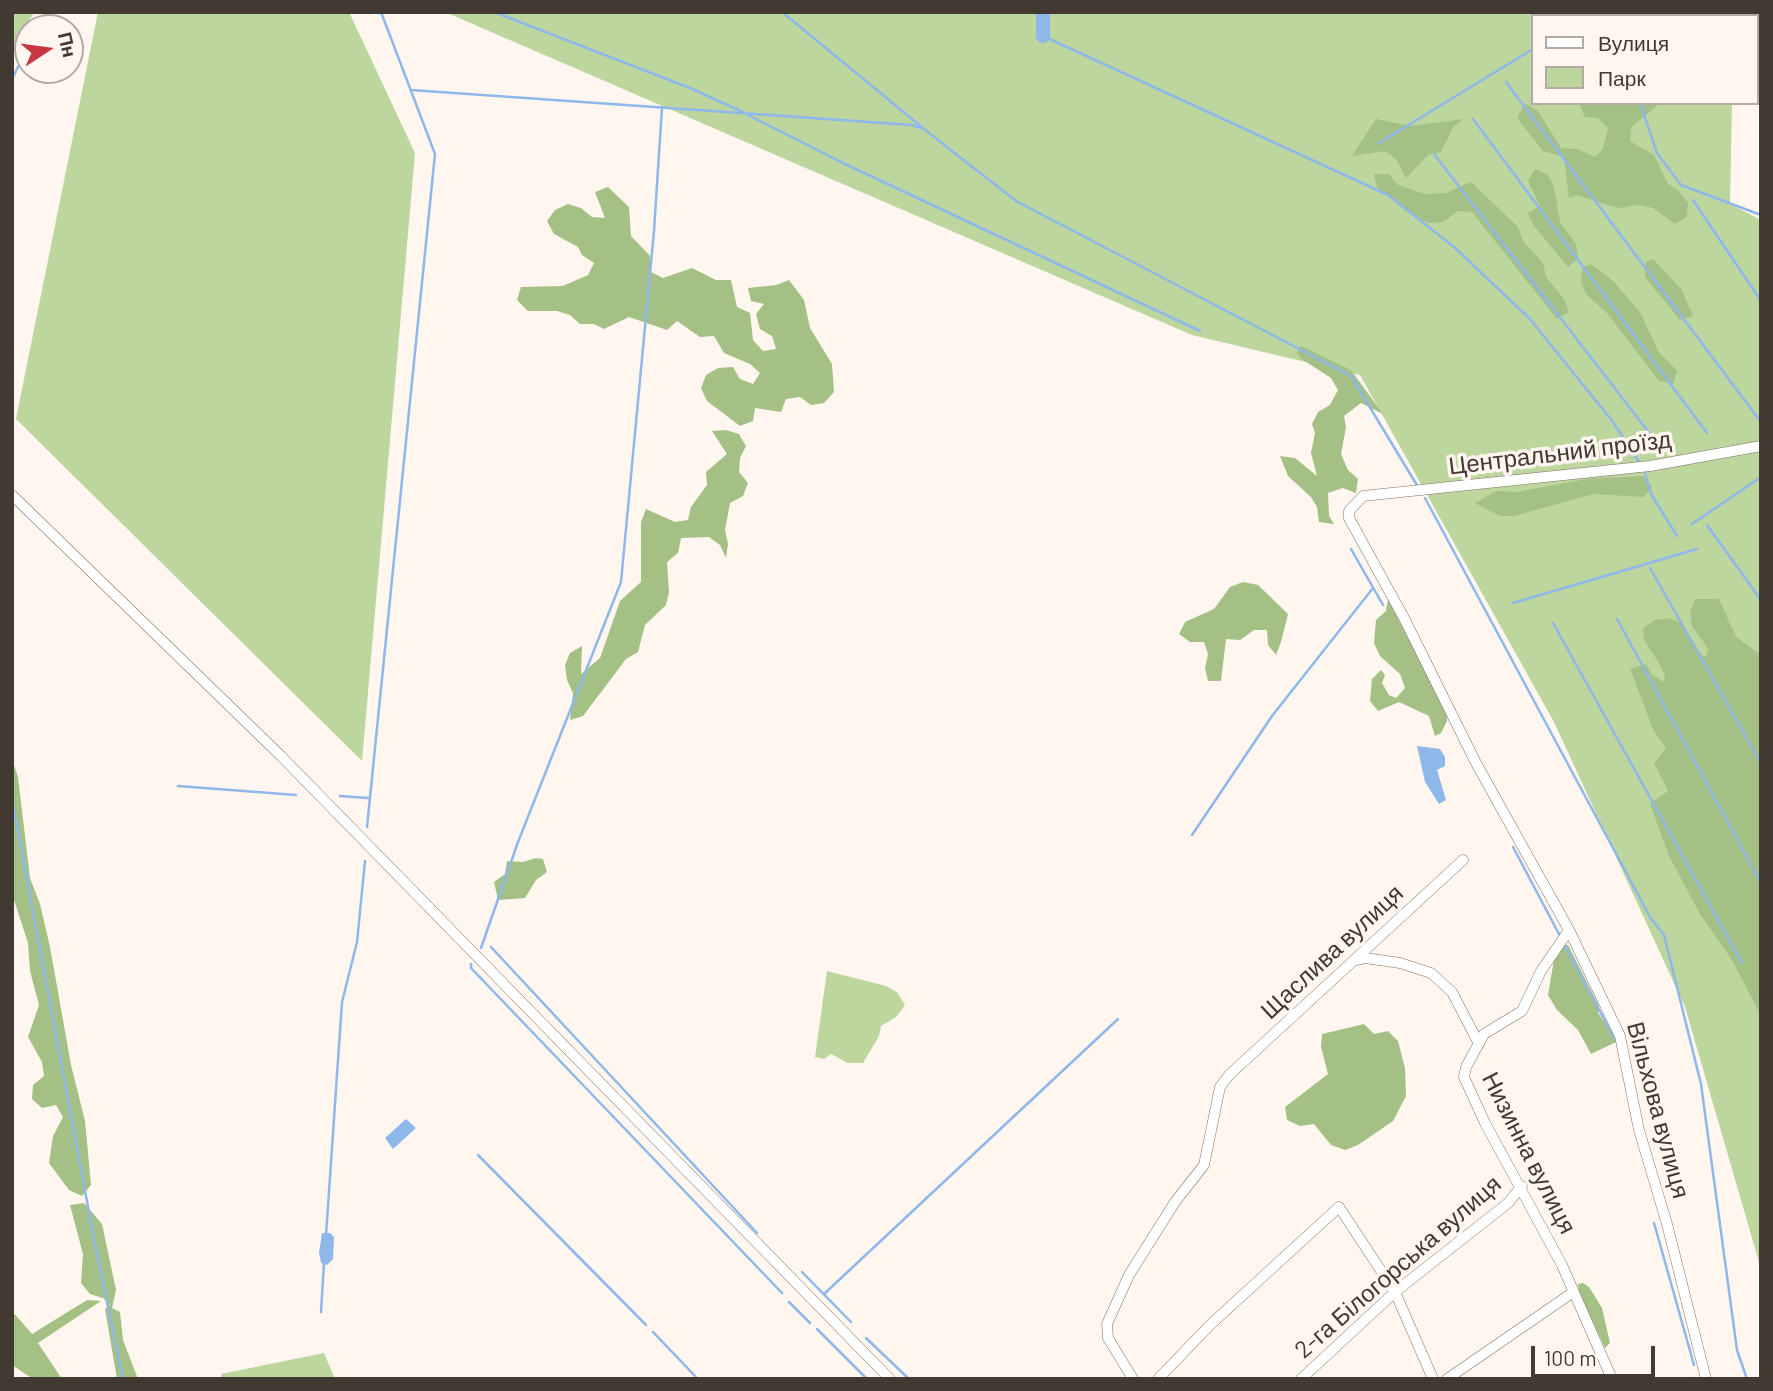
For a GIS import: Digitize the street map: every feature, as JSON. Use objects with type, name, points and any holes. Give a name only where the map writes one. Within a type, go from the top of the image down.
[{"type":"street","name":"Центральний проїзд","points":[[1363,496],[1650,466],[1761,446]]},
{"type":"street","points":[[12,495],[281,756],[890,1379]]},
{"type":"street","name":"Вільхова вулиця","points":[[1363,496],[1353,504],[1349,518],[1569,930],[1620,1036],[1639,1130],[1667,1224],[1706,1379]]},
{"type":"street","name":"Щаслива вулиця","points":[[1133,1379],[1108,1338],[1107,1324],[1129,1275],[1175,1202],[1204,1165],[1220,1087],[1229,1075],[1464,860]]},
{"type":"street","name":"Низинна вулиця","points":[[1569,930],[1541,971],[1522,1011],[1498,1023],[1484,1034],[1466,1067],[1464,1077],[1485,1123],[1562,1265],[1612,1379]]},
{"type":"street","points":[[1354,961],[1365,958],[1400,963],[1431,972],[1451,992],[1479,1045]]},
{"type":"street","name":"2-га Білогорська вулиця","points":[[1304,1378],[1395,1292],[1508,1203],[1521,1186]]},
{"type":"street","points":[[1158,1379],[1210,1325],[1339,1207],[1395,1292],[1433,1379]]},
{"type":"street","points":[[1447,1379],[1572,1293]]},
{"type":"green space","points":[[12,12],[34,12],[14,14],[12,55]]},
{"type":"green space","points":[[98,12],[349,12],[415,153],[362,761],[16,419]]},
{"type":"green space","points":[[445,12],[1733,12],[1532,14],[1532,105],[1732,105],[1730,204],[1761,220],[1761,1269],[1685,1007],[1554,722],[1360,375],[1192,335]]},
{"type":"green space","points":[[1525,103],[1538,111],[1561,148],[1577,149],[1595,157],[1603,149],[1608,128],[1598,118],[1585,117],[1579,105],[1656,105],[1631,127],[1630,141],[1654,155],[1668,184],[1679,191],[1688,203],[1687,217],[1675,224],[1653,208],[1639,205],[1618,208],[1576,195],[1569,198],[1564,157],[1543,151],[1517,118]]},
{"type":"green space","points":[[1376,119],[1410,126],[1464,119],[1454,126],[1441,152],[1428,155],[1406,178],[1396,159],[1385,151],[1352,156]]},
{"type":"green space","points":[[1535,169],[1548,175],[1554,187],[1560,222],[1576,244],[1578,258],[1568,267],[1534,226],[1528,213],[1540,206],[1528,181]]},
{"type":"green space","points":[[1374,174],[1389,174],[1398,185],[1425,194],[1446,193],[1471,182],[1518,227],[1523,241],[1543,263],[1546,277],[1564,299],[1569,312],[1557,319],[1472,212],[1458,211],[1443,222],[1429,223],[1416,218],[1377,187]]},
{"type":"green space","points":[[608,187],[629,207],[631,236],[650,256],[651,272],[663,278],[692,268],[716,280],[731,280],[737,307],[750,313],[753,340],[763,351],[776,349],[772,336],[760,329],[756,314],[764,304],[751,301],[748,288],[776,285],[789,280],[804,300],[810,328],[832,364],[834,392],[824,403],[811,405],[800,397],[786,399],[781,412],[755,408],[753,421],[740,426],[707,401],[701,388],[706,375],[718,368],[733,367],[740,379],[753,384],[760,373],[750,364],[724,353],[714,336],[700,337],[677,321],[667,330],[629,317],[604,329],[594,324],[580,324],[570,315],[557,311],[528,311],[517,300],[521,287],[563,286],[588,275],[594,263],[582,255],[578,247],[554,234],[547,221],[555,210],[568,204],[581,208],[592,217],[605,218],[595,192]]},
{"type":"green space","points":[[1653,259],[1682,290],[1693,316],[1680,320],[1645,277],[1646,262]]},
{"type":"green space","points":[[1591,264],[1613,281],[1640,312],[1658,351],[1677,371],[1673,384],[1659,381],[1607,313],[1586,294],[1581,281],[1583,267]]},
{"type":"green space","points":[[1301,346],[1351,370],[1383,414],[1361,403],[1344,416],[1346,427],[1341,454],[1348,470],[1358,479],[1356,493],[1343,488],[1328,493],[1329,516],[1334,524],[1319,522],[1317,507],[1311,497],[1288,476],[1280,456],[1295,458],[1317,476],[1311,453],[1315,433],[1312,424],[1318,412],[1330,405],[1338,390],[1331,378],[1300,358],[1297,352]]},
{"type":"green space","points":[[726,430],[739,434],[746,446],[740,458],[739,472],[748,483],[743,496],[730,503],[725,530],[728,544],[726,558],[720,545],[709,537],[681,538],[678,553],[667,562],[669,592],[666,605],[645,625],[638,652],[626,659],[583,716],[570,720],[573,693],[567,680],[565,665],[570,653],[582,646],[581,674],[600,658],[620,601],[641,582],[641,522],[646,509],[675,522],[688,520],[691,507],[707,485],[706,472],[727,454],[712,431]]},
{"type":"green space","points":[[1643,476],[1652,486],[1644,497],[1593,494],[1514,516],[1500,516],[1475,503],[1496,491],[1516,492],[1587,479]]},
{"type":"green space","points":[[1243,582],[1258,585],[1288,614],[1281,642],[1276,655],[1268,645],[1267,630],[1254,630],[1240,640],[1226,639],[1221,681],[1208,681],[1205,668],[1208,654],[1204,642],[1190,642],[1179,634],[1185,622],[1214,609],[1230,587]]},
{"type":"green space","points":[[1388,599],[1447,714],[1447,721],[1441,733],[1435,736],[1429,716],[1399,702],[1378,711],[1370,701],[1372,679],[1381,670],[1385,675],[1382,683],[1389,695],[1396,698],[1405,688],[1400,674],[1380,656],[1374,643],[1376,620],[1386,611]]},
{"type":"green space","points":[[1695,599],[1719,599],[1736,637],[1761,655],[1761,1016],[1732,960],[1700,914],[1669,856],[1650,804],[1668,791],[1654,763],[1666,749],[1653,729],[1630,669],[1646,664],[1652,675],[1664,682],[1665,675],[1644,640],[1643,628],[1655,620],[1669,618],[1681,623],[1695,648],[1705,657],[1709,650],[1692,626],[1690,612]]},
{"type":"green space","points":[[12,759],[18,777],[30,878],[40,904],[50,947],[71,1065],[85,1121],[91,1185],[82,1196],[69,1190],[49,1163],[53,1136],[63,1117],[56,1105],[42,1108],[32,1099],[33,1085],[44,1076],[42,1062],[28,1037],[39,1005],[30,971],[28,943],[14,900]]},
{"type":"green space","points":[[543,859],[547,872],[536,880],[525,898],[498,900],[494,882],[505,874],[507,861],[523,862]]},
{"type":"green space","points":[[1564,945],[1568,945],[1599,1006],[1598,1013],[1618,1041],[1591,1054],[1578,1030],[1557,1010],[1548,995],[1555,954]]},
{"type":"green space","points":[[827,971],[886,986],[897,992],[905,1005],[896,1017],[881,1026],[879,1036],[863,1063],[848,1063],[831,1054],[824,1059],[815,1057]]},
{"type":"green space","points":[[1364,1024],[1374,1034],[1388,1031],[1398,1041],[1405,1068],[1406,1096],[1393,1121],[1358,1145],[1345,1150],[1331,1145],[1314,1124],[1300,1126],[1287,1120],[1285,1107],[1328,1074],[1321,1047],[1322,1034]]},
{"type":"green space","points":[[84,1203],[102,1224],[116,1290],[112,1308],[120,1312],[123,1340],[138,1379],[117,1379],[105,1309],[110,1305],[103,1298],[90,1294],[81,1283],[83,1254],[70,1205]]},
{"type":"green space","points":[[1583,1283],[1589,1287],[1602,1308],[1610,1343],[1605,1348],[1579,1292],[1578,1284]]},
{"type":"green space","points":[[87,1300],[101,1301],[38,1343],[62,1379],[33,1379],[12,1365],[12,1311],[32,1334]]},
{"type":"green space","points":[[324,1353],[335,1379],[222,1379],[221,1374]]},
{"type":"water","points":[[1417,746],[1440,749],[1445,757],[1445,766],[1437,770],[1446,800],[1439,804],[1425,782]]},
{"type":"water","points":[[406,1119],[416,1128],[393,1149],[385,1138]]},
{"type":"water","points":[[322,1233],[330,1233],[334,1237],[333,1259],[327,1265],[321,1263],[319,1253]]},
{"type":"waterway","points":[[367,827],[435,154],[381,12]]},
{"type":"waterway","points":[[494,12],[690,88],[743,112]]},
{"type":"waterway","points":[[782,12],[923,128]]},
{"type":"waterway","points":[[1043,12],[1043,36]]},
{"type":"waterway","points":[[1043,36],[1388,195],[1454,247],[1530,319],[1613,422],[1641,465]]},
{"type":"waterway","points":[[1379,143],[1532,50]]},
{"type":"waterway","points":[[12,79],[14,75]]},
{"type":"waterway","points":[[1506,82],[1761,422]]},
{"type":"waterway","points":[[411,90],[912,125],[924,129],[1016,201],[1351,376],[1418,487]]},
{"type":"waterway","points":[[1641,105],[1657,153],[1681,185],[1761,215]]},
{"type":"waterway","points":[[481,948],[518,842],[621,582],[654,231],[662,107]]},
{"type":"waterway","points":[[748,115],[843,163],[1200,331]]},
{"type":"waterway","points":[[1473,119],[1707,433]]},
{"type":"waterway","points":[[1434,154],[1650,434]]},
{"type":"waterway","points":[[1693,200],[1761,301]]},
{"type":"waterway","points":[[1644,470],[1651,494],[1677,536]]},
{"type":"waterway","points":[[1692,524],[1761,477]]},
{"type":"waterway","points":[[1425,498],[1650,917],[1664,935],[1701,1084],[1737,1350],[1747,1379]]},
{"type":"waterway","points":[[1707,525],[1761,600]]},
{"type":"waterway","points":[[1351,549],[1383,605]]},
{"type":"waterway","points":[[1513,603],[1697,549]]},
{"type":"waterway","points":[[1650,568],[1761,763]]},
{"type":"waterway","points":[[1192,835],[1272,716],[1373,588]]},
{"type":"waterway","points":[[1617,619],[1761,883]]},
{"type":"waterway","points":[[1553,623],[1742,963]]},
{"type":"waterway","points":[[178,786],[296,795]]},
{"type":"waterway","points":[[340,796],[368,798]]},
{"type":"waterway","points":[[12,799],[94,1239],[123,1379]]},
{"type":"waterway","points":[[1513,847],[1560,936]]},
{"type":"waterway","points":[[326,1235],[342,1002],[357,942],[365,861]]},
{"type":"waterway","points":[[1564,944],[1614,1038]]},
{"type":"waterway","points":[[491,947],[757,1233]]},
{"type":"waterway","points":[[471,964],[471,968],[782,1293]]},
{"type":"waterway","points":[[824,1294],[1118,1019]]},
{"type":"waterway","points":[[478,1155],[646,1325]]},
{"type":"waterway","points":[[1654,1223],[1694,1365]]},
{"type":"waterway","points":[[321,1312],[324,1263]]},
{"type":"waterway","points":[[802,1272],[851,1322]]},
{"type":"waterway","points":[[789,1302],[810,1323]]},
{"type":"waterway","points":[[817,1329],[867,1379]]},
{"type":"waterway","points":[[653,1332],[696,1377]]},
{"type":"waterway","points":[[866,1338],[909,1379]]}]
